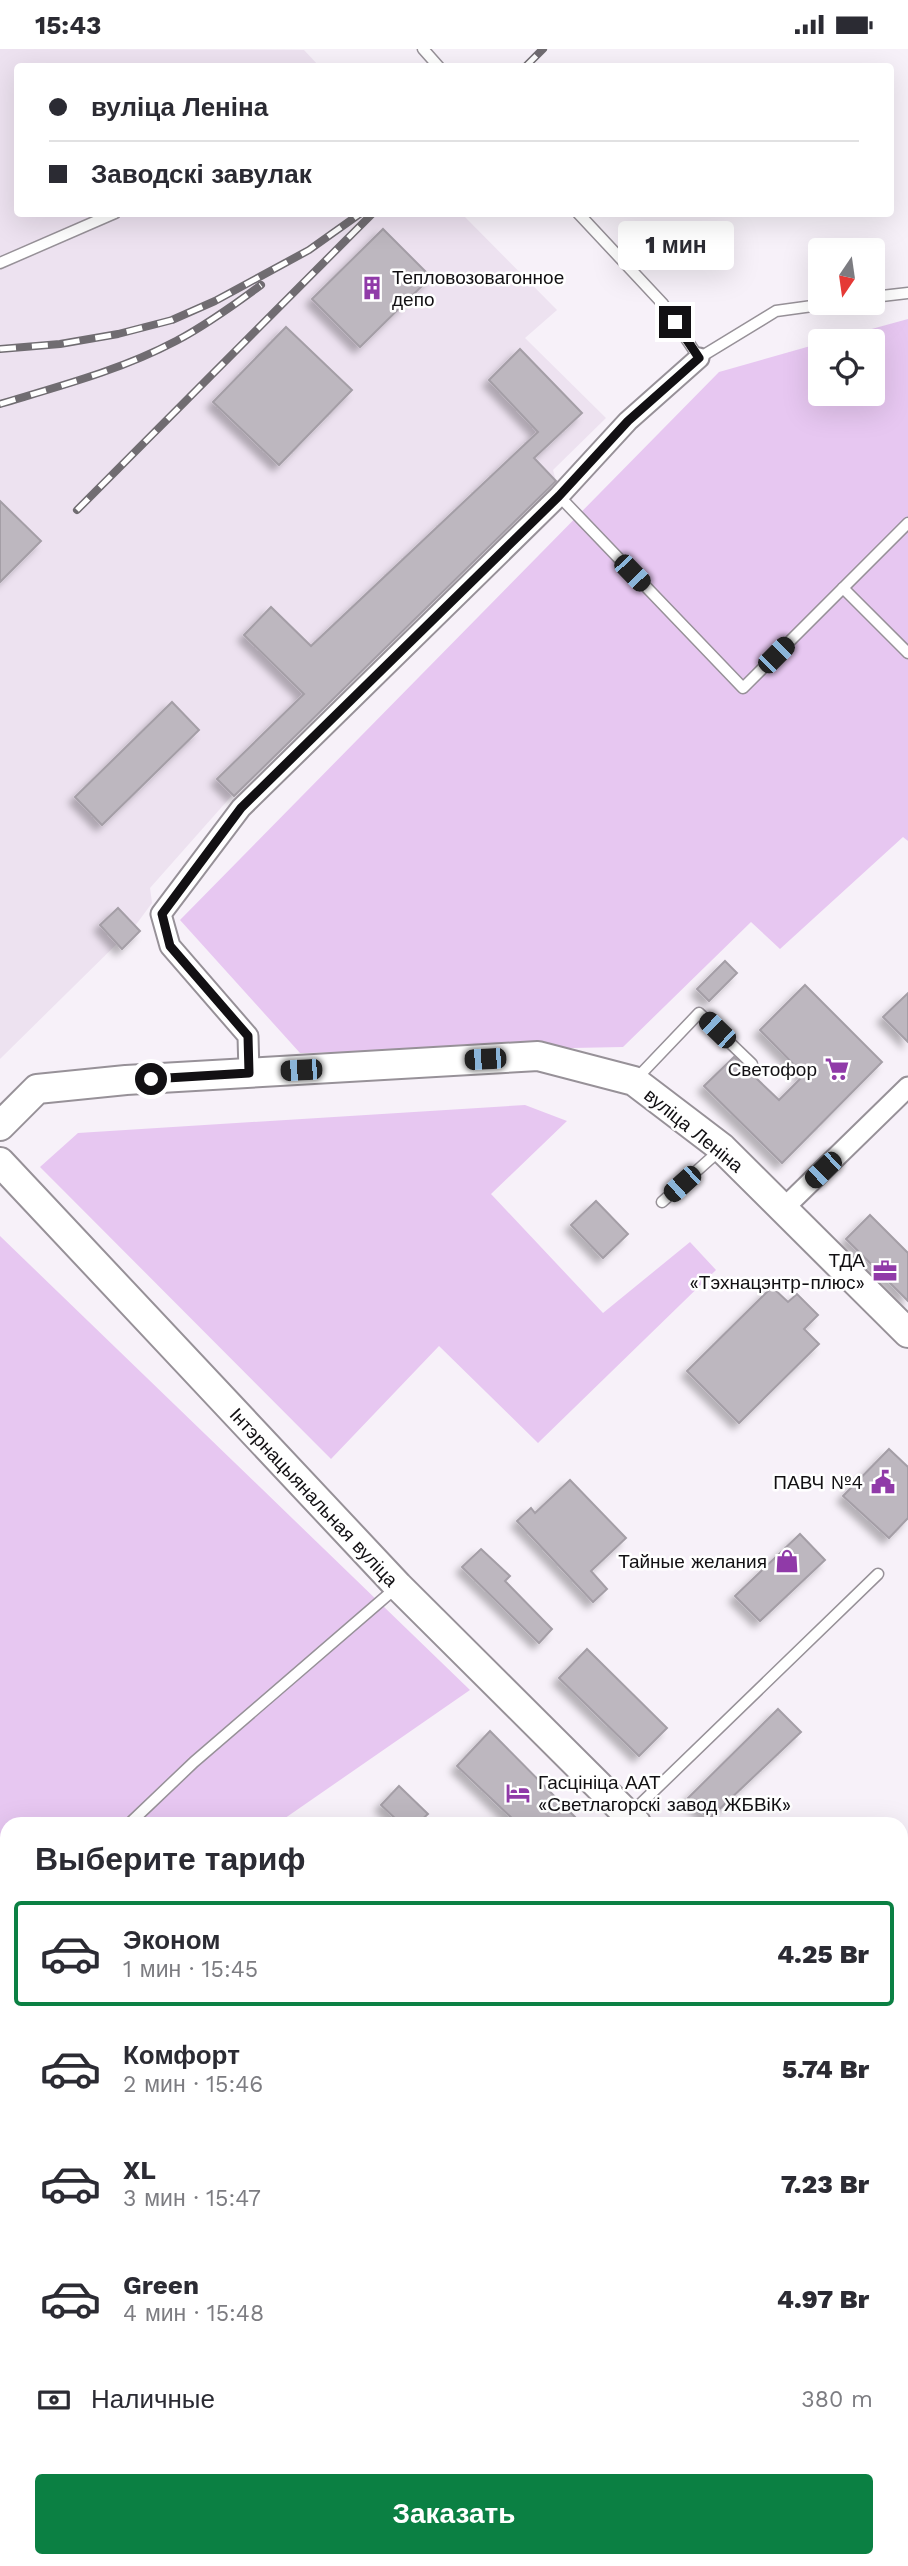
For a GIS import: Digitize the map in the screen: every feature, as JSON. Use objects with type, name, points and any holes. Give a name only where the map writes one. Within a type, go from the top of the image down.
[{"type":"street","points":[[249,1073],[248,1036],[170,946],[162,914],[241,808],[559,496],[628,421],[699,358]]},
{"type":"street","name":"вуліца Леніна","points":[[0,1126],[37,1089],[127,1080],[538,1056],[634,1081],[722,1149],[908,1333]]},
{"type":"street","points":[[784,1209],[908,1087]]},
{"type":"street","name":"Інтэрнацыянальная вуліца","points":[[0,1162],[398,1586],[624,1817]]},
{"type":"lane","points":[[422,49],[435,63]]},
{"type":"lane","points":[[0,263],[106,217]]},
{"type":"lane","points":[[582,217],[663,304],[699,358],[776,311],[808,307]]},
{"type":"lane","points":[[886,296],[908,293]]},
{"type":"lane","points":[[559,496],[743,688],[908,523]]},
{"type":"lane","points":[[843,588],[908,653]]},
{"type":"lane","points":[[634,1081],[699,1013],[752,1064]]},
{"type":"lane","points":[[662,1202],[722,1149]]},
{"type":"lane","points":[[632,1817],[878,1574]]},
{"type":"lane","points":[[136,1817],[194,1762],[398,1586]]},
{"type":"shaded area","points":[[0,49],[304,50],[316,63],[14,63],[14,217],[465,217],[557,310],[525,338],[606,418],[553,470],[556,481],[235,792],[150,888],[152,903],[135,926],[0,1059]]},
{"type":"shaded area","points":[[908,319],[908,841],[903,837],[780,949],[751,922],[623,1047],[300,1053],[180,920],[719,372],[808,347],[808,406],[885,406],[885,329],[872,329]]},
{"type":"shaded area","points":[[525,1105],[567,1121],[491,1194],[603,1313],[690,1242],[716,1270],[538,1443],[439,1346],[331,1459],[40,1167],[78,1133]]},
{"type":"shaded area","points":[[0,1236],[470,1690],[287,1817],[0,1817]]},
{"type":"building","name":"Тепловозовагонное депо","points":[[383,229],[431,277],[360,347],[312,299]]},
{"type":"building","points":[[286,327],[352,390],[279,465],[213,402]]},
{"type":"building","points":[[520,349],[582,413],[534,458],[556,481],[234,796],[217,779],[304,694],[244,635],[271,607],[311,646],[538,432],[489,380]]},
{"type":"building","points":[[0,501],[41,541],[0,582]]},
{"type":"building","points":[[172,702],[199,730],[102,825],[75,797]]},
{"type":"building","points":[[118,908],[140,931],[122,949],[100,925]]},
{"type":"building","points":[[725,961],[737,973],[709,1001],[697,989]]},
{"type":"building","name":"Светофор","points":[[805,985],[882,1062],[782,1163],[704,1086],[734,1057],[779,1100],[804,1075],[760,1030]]},
{"type":"building","points":[[908,993],[908,1042],[883,1017]]},
{"type":"building","points":[[596,1201],[628,1234],[603,1258],[571,1225]]},
{"type":"building","points":[[870,1215],[908,1253],[908,1301],[846,1239]]},
{"type":"building","points":[[772,1287],[788,1302],[797,1294],[818,1315],[804,1329],[819,1344],[739,1423],[687,1371]]},
{"type":"building","name":"ПАВЧ №4","points":[[889,1449],[908,1467],[908,1518],[889,1538],[843,1496]]},
{"type":"building","points":[[570,1480],[626,1538],[591,1571],[607,1589],[593,1602],[517,1521],[531,1508],[535,1513]]},
{"type":"building","points":[[800,1534],[825,1560],[760,1621],[735,1596]]},
{"type":"building","points":[[481,1549],[510,1576],[505,1581],[552,1629],[539,1643],[462,1567]]},
{"type":"building","points":[[587,1649],[667,1728],[639,1756],[559,1678]]},
{"type":"building","points":[[778,1709],[801,1732],[711,1817],[707,1817],[688,1798]]},
{"type":"building","name":"Гасцініца ААТ «Светлагорскі завод ЖБВіК»","points":[[490,1731],[575,1817],[511,1817],[457,1766]]},
{"type":"building","points":[[399,1786],[428,1814],[425,1817],[394,1817],[381,1805]]},
{"type":"railway","points":[[529,63],[543,49]]},
{"type":"railway","points":[[0,349],[60,344],[118,334],[172,320],[215,301],[309,250],[355,217]]},
{"type":"railway","points":[[77,510],[369,217]]},
{"type":"railway","points":[[0,404],[134,361],[198,328],[261,285]]},
{"type":"place","name":"Тепловозовагонное депо","points":[[372,288]]},
{"type":"place","name":"Светофор","points":[[837,1069]]},
{"type":"place","name":"ТДА «Тэхнацэнтр-плюс»","points":[[885,1271]]},
{"type":"place","name":"ПАВЧ №4","points":[[883,1482]]},
{"type":"place","name":"Тайные желания","points":[[787,1561]]},
{"type":"place","name":"Гасцініца ААТ «Светлагорскі завод ЖБВіК»","points":[[518,1793]]},
{"type":"route","points":[[151,1079],[249,1073],[248,1036],[170,946],[162,914],[241,808],[559,496],[628,421],[699,358],[675,322]]}]
